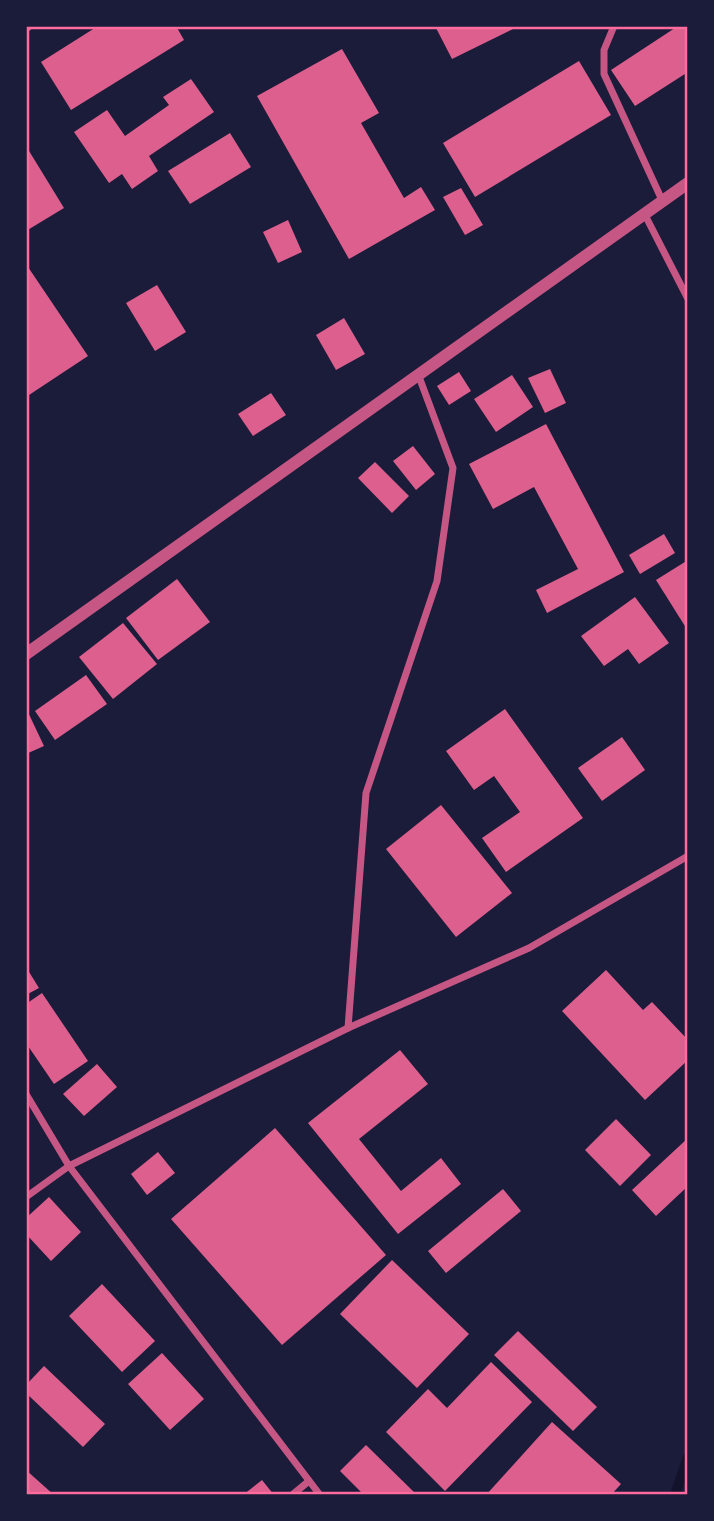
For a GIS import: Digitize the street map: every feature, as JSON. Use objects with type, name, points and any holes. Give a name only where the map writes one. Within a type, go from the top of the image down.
[{"type":"street","points":[[614,26],[604,50],[604,74],[662,200]]},
{"type":"street","points":[[26,654],[688,183]]},
{"type":"street","points":[[644,213],[688,299]]},
{"type":"street","points":[[348,1028],[366,793],[437,581],[453,468],[418,374]]},
{"type":"street","points":[[26,1197],[69,1166],[348,1028],[528,948],[688,856]]},
{"type":"street","points":[[26,1094],[69,1166],[320,1495]]},
{"type":"street","points":[[292,1495],[309,1481]]},
{"type":"building","points":[[98,26],[176,26],[184,40],[71,110],[41,62]]},
{"type":"building","points":[[435,26],[519,26],[452,59]]},
{"type":"building","points":[[678,26],[688,26],[688,72],[635,106],[611,70]]},
{"type":"building","points":[[342,49],[379,113],[361,123],[404,198],[421,187],[435,210],[349,259],[257,96]]},
{"type":"building","points":[[579,61],[611,115],[475,197],[443,143]]},
{"type":"building","points":[[191,79],[214,112],[149,156],[158,171],[132,189],[122,174],[109,183],[74,132],[107,110],[125,136],[169,105],[163,97]]},
{"type":"building","points":[[230,133],[251,167],[190,204],[168,171]]},
{"type":"building","points":[[26,146],[64,208],[26,231]]},
{"type":"building","points":[[461,188],[483,225],[465,235],[443,197]]},
{"type":"building","points":[[288,220],[302,252],[278,263],[263,232]]},
{"type":"building","points":[[26,264],[88,356],[26,397]]},
{"type":"building","points":[[157,285],[186,332],[155,351],[126,303]]},
{"type":"building","points":[[344,318],[365,354],[336,370],[316,335]]},
{"type":"building","points":[[550,369],[566,403],[545,413],[528,378]]},
{"type":"building","points":[[459,372],[471,391],[449,405],[437,386]]},
{"type":"building","points":[[512,375],[533,407],[496,432],[474,399]]},
{"type":"building","points":[[271,393],[286,415],[253,436],[238,414]]},
{"type":"building","points":[[546,424],[624,572],[547,613],[536,590],[578,569],[534,487],[493,509],[469,464]]},
{"type":"building","points":[[413,446],[435,474],[416,490],[393,461]]},
{"type":"building","points":[[375,462],[409,496],[392,513],[358,478]]},
{"type":"building","points":[[664,534],[675,553],[640,574],[629,555]]},
{"type":"building","points":[[688,560],[688,631],[656,580]]},
{"type":"building","points":[[177,579],[210,622],[158,660],[126,618]]},
{"type":"building","points":[[635,597],[669,643],[639,664],[628,649],[604,666],[581,636]]},
{"type":"building","points":[[123,623],[157,664],[113,699],[79,657]]},
{"type":"building","points":[[86,675],[107,704],[55,740],[35,711]]},
{"type":"building","points":[[26,708],[44,746],[26,754]]},
{"type":"building","points":[[505,709],[583,818],[506,872],[482,838],[520,812],[494,776],[474,790],[446,751]]},
{"type":"building","points":[[622,737],[645,770],[602,801],[578,768]]},
{"type":"building","points":[[441,805],[512,893],[456,937],[386,849]]},
{"type":"building","points":[[26,967],[39,988],[26,995]]},
{"type":"building","points":[[606,970],[643,1010],[652,1002],[688,1040],[688,1060],[645,1100],[562,1011]]},
{"type":"building","points":[[42,993],[88,1061],[54,1084],[26,1043],[26,1004]]},
{"type":"building","points":[[400,1050],[428,1084],[359,1139],[401,1191],[441,1158],[461,1184],[398,1234],[308,1123]]},
{"type":"building","points":[[97,1064],[117,1087],[84,1116],[63,1094]]},
{"type":"building","points":[[616,1119],[651,1155],[620,1186],[585,1150]]},
{"type":"building","points":[[275,1128],[386,1255],[282,1345],[171,1219]]},
{"type":"building","points":[[688,1138],[688,1186],[656,1216],[632,1190]]},
{"type":"building","points":[[158,1152],[175,1173],[147,1195],[131,1174]]},
{"type":"building","points":[[503,1189],[521,1211],[446,1273],[428,1251]]},
{"type":"building","points":[[49,1197],[81,1232],[51,1261],[26,1234],[26,1218]]},
{"type":"building","points":[[392,1260],[469,1334],[417,1388],[340,1314]]},
{"type":"building","points":[[102,1284],[155,1341],[122,1372],[69,1316]]},
{"type":"building","points":[[518,1331],[597,1407],[573,1431],[494,1355]]},
{"type":"building","points":[[162,1353],[204,1399],[170,1430],[128,1384]]},
{"type":"building","points":[[491,1362],[532,1402],[445,1491],[386,1432],[428,1389],[447,1408]]},
{"type":"building","points":[[44,1366],[105,1424],[83,1447],[26,1393],[26,1385]]},
{"type":"building","points":[[552,1422],[621,1484],[611,1495],[486,1495]]},
{"type":"building","points":[[366,1445],[417,1495],[364,1495],[340,1471]]},
{"type":"building","points":[[26,1470],[54,1495],[26,1495]]},
{"type":"building","points":[[262,1480],[274,1495],[243,1495]]},
{"type":"waterway","points":[[675,1495],[688,1457]]}]
